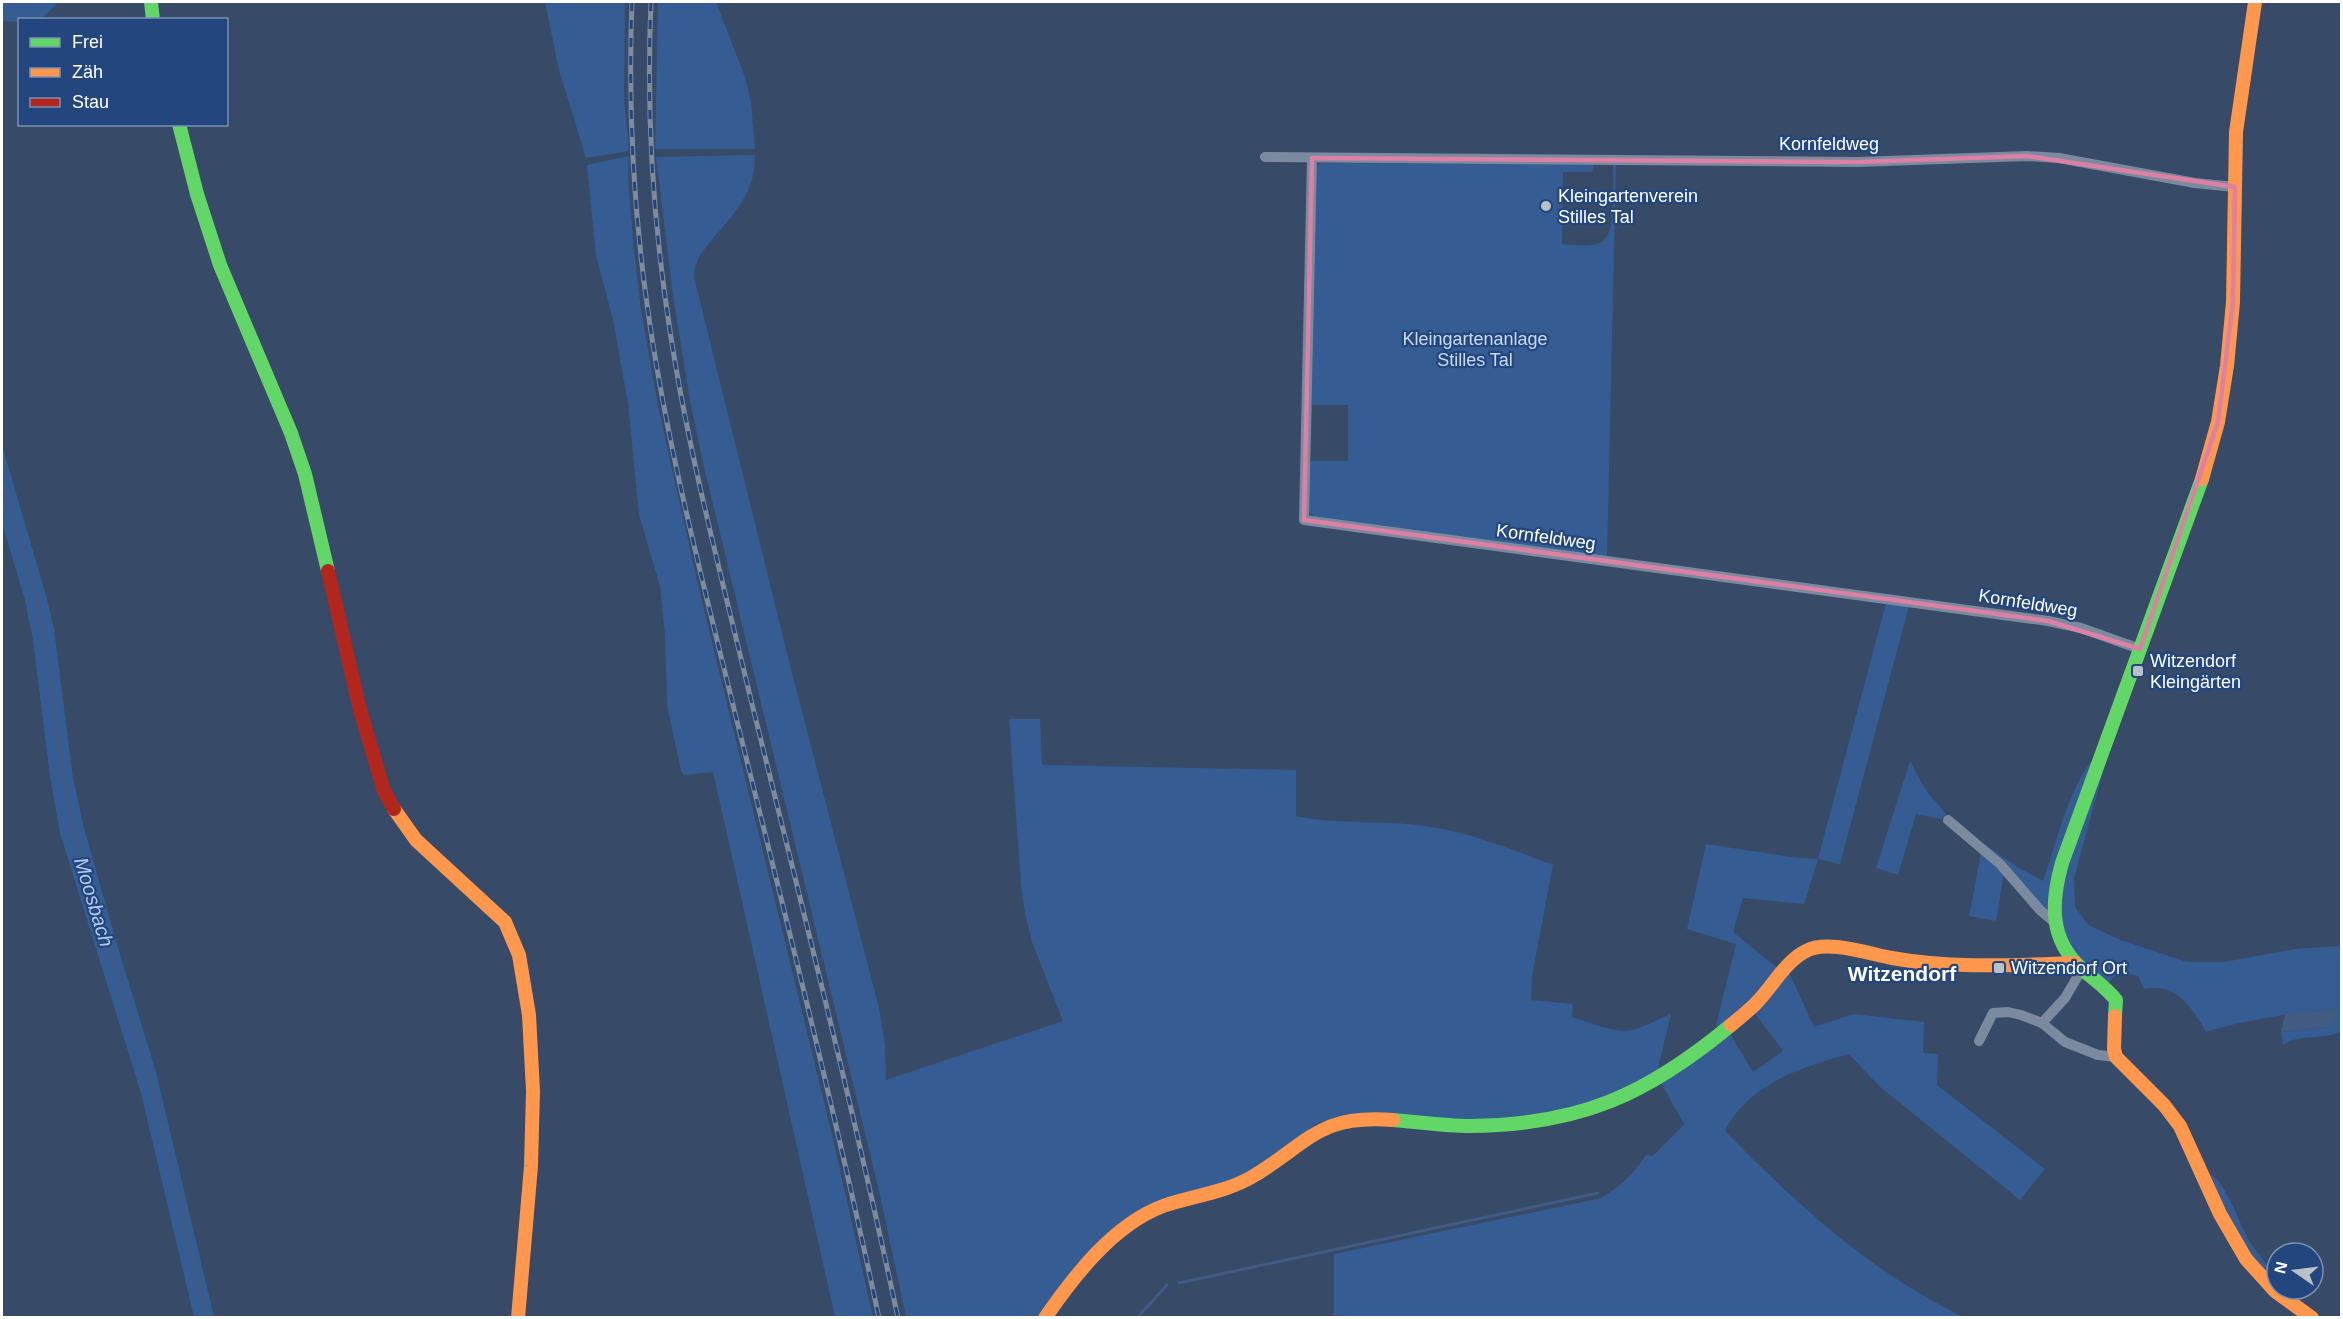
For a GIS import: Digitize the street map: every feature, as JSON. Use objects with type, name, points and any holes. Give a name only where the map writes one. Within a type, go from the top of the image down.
[{"type":"street","points":[[151,2],[153,18]]},
{"type":"street","points":[[2255,2],[2236,132],[2235,267],[2232,322],[2218,422],[2198,491],[2060,872],[2054,897],[2054,922],[2061,944],[2078,966],[2102,985],[2116,1000],[2114,1049],[2116,1057],[2172,1115],[2187,1140],[2220,1214],[2239,1248],[2255,1271],[2286,1300],[2312,1317]]},
{"type":"street","points":[[179,126],[196,195],[219,266],[291,434],[305,474],[360,710],[384,791],[396,814],[416,840],[505,922],[515,939],[520,955],[530,1025],[533,1117],[531,1182],[518,1317]]},
{"type":"street","name":"Kornfeldweg","points":[[1265,157],[1858,162],[2027,156],[2059,158],[2195,183],[2235,187]]},
{"type":"street","name":"Kornfeldweg","points":[[1312,158],[1304,520],[2048,621],[2080,628],[2140,649]]},
{"type":"street","points":[[1948,820],[2000,864],[2040,910],[2054,922]]},
{"type":"street","points":[[1045,1317],[1113,1239],[1132,1222],[1162,1206],[1217,1192],[1239,1183],[1327,1126],[1361,1119],[1451,1125],[1500,1123],[1580,1112],[1623,1098],[1652,1082],[1728,1027],[1764,995],[1800,956],[1816,947],[1914,962],[2078,966]]},
{"type":"street","points":[[2042,1023],[2065,998],[2078,966]]},
{"type":"street","points":[[1979,1041],[1989,1017],[1998,1011],[2021,1015],[2042,1023],[2065,1042],[2098,1055],[2116,1057]]},
{"type":"highlighted area","points":[[2027,156],[2235,187],[2233,302],[2218,422],[2140,649],[2048,621],[1304,520],[1312,158],[1858,162]]},
{"type":"green space","points":[[2,2],[58,2],[43,18],[18,18],[18,22],[2,21]]},
{"type":"green space","points":[[545,2],[625,2],[624,97],[629,151],[586,158],[559,70]]},
{"type":"green space","points":[[658,2],[716,2],[745,77],[751,102],[755,149],[655,149]]},
{"type":"green space","points":[[755,155],[754,171],[744,198],[699,257],[694,277],[790,665],[879,1008],[885,1044],[886,1080],[1063,1021],[1032,942],[1025,914],[1009,719],[1040,719],[1042,765],[1296,770],[1296,816],[1328,821],[1409,824],[1458,832],[1553,865],[1532,976],[1531,1000],[1573,1004],[1572,1017],[1604,1028],[1620,1030],[1636,1029],[1671,1014],[1657,1072],[1643,1081],[1593,1103],[1545,1114],[1490,1120],[1319,1122],[1237,1179],[1160,1202],[1039,1317],[906,1317],[879,1191],[704,467],[690,401],[674,303],[656,157]]},
{"type":"green space","points":[[629,156],[628,178],[634,250],[641,309],[658,406],[700,593],[834,1143],[873,1317],[835,1317],[713,772],[684,775],[681,771],[667,705],[665,635],[660,586],[639,515],[628,403],[613,320],[596,256],[587,165]]},
{"type":"green space","name":"Kleingartenanlage Stilles Tal","points":[[1320,163],[1594,164],[1592,172],[1563,172],[1562,244],[1583,246],[1599,243],[1607,236],[1613,206],[1613,164],[1616,164],[1607,558],[1316,518],[1307,510],[1307,461],[1348,461],[1348,405],[1312,405],[1311,452],[1309,451],[1316,167]]},
{"type":"green space","points":[[2,445],[54,629],[73,778],[84,828],[156,1072],[214,1317],[194,1317],[141,1093],[60,833],[50,777],[33,640],[25,600],[2,523]]},
{"type":"green space","points":[[1886,603],[1909,606],[1840,864],[1818,859]]},
{"type":"green space","points":[[2100,750],[2047,910],[2042,910],[1982,845],[2043,881],[2072,795],[2089,764]]},
{"type":"green space","points":[[2108,754],[2074,878],[2075,907],[2088,925],[2118,939],[2187,962],[2224,962],[2295,949],[2341,946],[2341,1031],[2327,1036],[2297,1039],[2283,1045],[2281,1032],[2328,1027],[2332,1009],[2253,1020],[2206,1032],[2195,1014],[2174,993],[2165,989],[2144,989],[2138,976],[2119,971],[2108,984],[2070,951],[2058,922],[2061,882]]},
{"type":"green space","points":[[1910,761],[1925,789],[1946,814],[1941,819],[1916,814],[1898,875],[1876,868]]},
{"type":"green space","points":[[1706,844],[1818,859],[1804,904],[1743,898],[1733,932],[1780,970],[1761,992],[1720,1028],[1716,1025],[1736,944],[1687,929]]},
{"type":"green space","points":[[1981,853],[2004,873],[1996,921],[1969,916]]},
{"type":"green space","points":[[1789,972],[1814,1027],[1854,1014],[1924,1022],[1923,1053],[1938,1054],[1937,1085],[2045,1169],[2020,1200],[1879,1086],[1849,1054],[1795,1072],[1762,1089],[1747,1101],[1725,1131],[1785,1190],[1850,1245],[1903,1283],[1962,1317],[1332,1318],[1334,1312],[1334,1254],[1601,1198],[1614,1189],[1632,1173],[1646,1155],[1653,1156],[1684,1124],[1660,1081],[1730,1034],[1753,1072],[1783,1051],[1753,1011]]},
{"type":"green space","points":[[2211,1175],[2222,1185],[2248,1239],[2265,1262],[2265,1274],[2250,1257],[2210,1180]]},
{"type":"shaded area","points":[[2333,1009],[2336,1011],[2336,1018],[2328,1027],[2281,1032],[2285,1014]]},
{"type":"waterway","name":"Moosbach","points":[[2,482],[39,608],[62,773],[74,834],[150,1081],[206,1318]]},
{"type":"waterway","points":[[1179,1283],[1598,1193]]},
{"type":"waterway","points":[[1137,1318],[1167,1285]]},
{"type":"railway","points":[[632,2],[631,116],[635,191],[647,304],[664,408],[698,561],[810,1015],[879,1318]]},
{"type":"railway","points":[[651,2],[649,84],[652,167],[664,290],[678,378],[707,517],[846,1086],[898,1318]]},
{"type":"traffic: fast","points":[[151,2],[153,18]]},
{"type":"traffic: fast","points":[[180,126],[197,194],[220,265],[291,433],[305,474],[328,571]]},
{"type":"traffic: fast","points":[[2115,1016],[2116,1000],[2081,968],[2063,945],[2055,919],[2058,878],[2202,479]]},
{"type":"traffic: fast","points":[[1393,1120],[1470,1126],[1546,1120],[1579,1112],[1611,1101],[1671,1070],[1731,1025]]},
{"type":"traffic: slow","points":[[2202,479],[2218,422],[2227,366],[2233,302],[2236,132],[2255,2]]},
{"type":"traffic: slow","points":[[394,809],[416,840],[505,922],[519,955],[529,1015],[533,1091],[531,1166],[518,1318]]},
{"type":"traffic: slow","points":[[1731,1025],[1765,994],[1799,955],[1825,946],[1937,964],[2075,963]]},
{"type":"traffic: slow","points":[[2115,1016],[2114,1049],[2116,1057],[2164,1105],[2180,1126],[2220,1214],[2246,1259],[2275,1291],[2312,1318]]},
{"type":"traffic: slow","points":[[1045,1318],[1096,1253],[1111,1239],[1145,1215],[1163,1206],[1240,1183],[1329,1127],[1367,1119],[1393,1120]]},
{"type":"traffic: jam","points":[[328,571],[360,710],[384,791],[394,809]]},
{"type":"place","name":"Kleingartenverein Stilles Tal","points":[[1546,206]]},
{"type":"place","name":"Witzendorf Kleingärten","points":[[2138,671]]},
{"type":"place","name":"Witzendorf Ort","points":[[1999,968]]},
{"type":"district","name":"Witzendorf","points":[[1902,974]]}]
